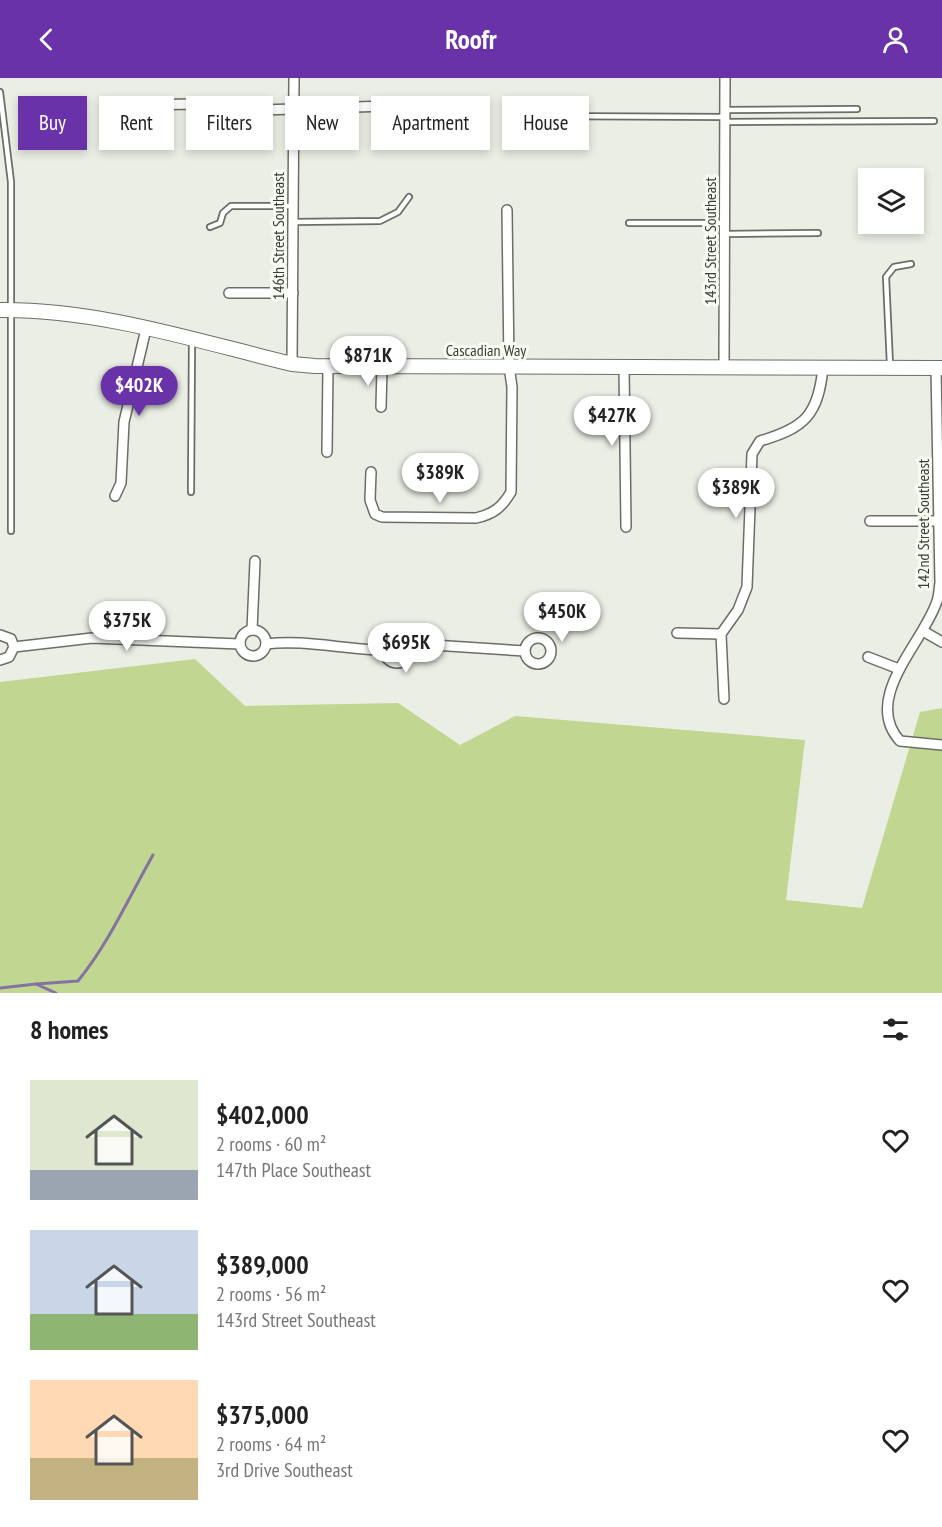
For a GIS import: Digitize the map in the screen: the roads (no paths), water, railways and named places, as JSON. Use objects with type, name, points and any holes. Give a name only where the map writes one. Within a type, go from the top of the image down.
[{"type":"street","name":"146th Street Southeast","points":[[294,78],[294,96]]},
{"type":"street","name":"143rd Street Southeast","points":[[724,365],[725,78]]},
{"type":"street","points":[[174,104],[190,104],[231,111],[285,108]]},
{"type":"street","name":"146th Street Southeast","points":[[292,364],[294,150]]},
{"type":"street","points":[[371,472],[372,507],[375,514],[382,517],[476,518],[491,515],[503,505],[512,492],[513,387],[509,366],[507,210]]},
{"type":"street","points":[[229,293],[293,293]]},
{"type":"street","name":"Cascadian Way","points":[[6,310],[71,314],[146,329],[292,364],[327,367],[724,365],[939,368]]},
{"type":"street","points":[[115,496],[121,483],[124,422],[146,329]]},
{"type":"street","points":[[327,367],[327,452]]},
{"type":"street","points":[[381,407],[382,367]]},
{"type":"street","points":[[624,367],[626,528]]},
{"type":"street","points":[[724,699],[721,634],[738,610],[747,587],[752,454],[760,441],[788,433],[809,416],[820,396],[824,368]]},
{"type":"street","name":"142nd Street Southeast","points":[[939,368],[939,592],[937,602],[923,631],[898,669],[887,708],[893,733],[900,741],[942,745]]},
{"type":"street","points":[[870,520],[939,521]]},
{"type":"street","points":[[252,630],[255,561]]},
{"type":"street","points":[[252,630],[242,636],[240,644],[243,652],[250,656],[259,654],[266,644]]},
{"type":"street","points":[[252,630],[260,633],[266,644]]},
{"type":"street","points":[[923,631],[942,642]]},
{"type":"street","points":[[677,633],[721,634]]},
{"type":"street","points":[[0,635],[8,636],[14,647]]},
{"type":"street","points":[[397,637],[404,640],[410,650],[407,658],[395,663],[387,658],[384,650],[386,643],[397,637]]},
{"type":"street","points":[[14,647],[92,638],[240,644]]},
{"type":"street","points":[[266,644],[295,643],[353,650],[384,650]]},
{"type":"street","points":[[410,650],[433,645],[525,651]]},
{"type":"street","points":[[0,660],[9,657],[14,647]]},
{"type":"street","points":[[868,657],[898,669]]},
{"type":"lane","points":[[0,92],[11,182],[6,310],[11,531]]},
{"type":"lane","points":[[726,116],[857,108]]},
{"type":"lane","points":[[589,116],[726,116],[934,121]]},
{"type":"lane","points":[[293,222],[380,221],[398,212],[409,197]]},
{"type":"lane","points":[[210,227],[220,223],[223,213],[231,206],[293,206]]},
{"type":"lane","points":[[629,223],[726,223]]},
{"type":"lane","points":[[726,234],[818,233]]},
{"type":"lane","points":[[890,368],[886,277],[894,267],[910,264]]},
{"type":"lane","points":[[191,492],[192,340]]},
{"type":"waterway","points":[[36,984],[78,981],[109,936],[153,855]]},
{"type":"waterway","points":[[0,988],[36,984],[56,993]]}]
